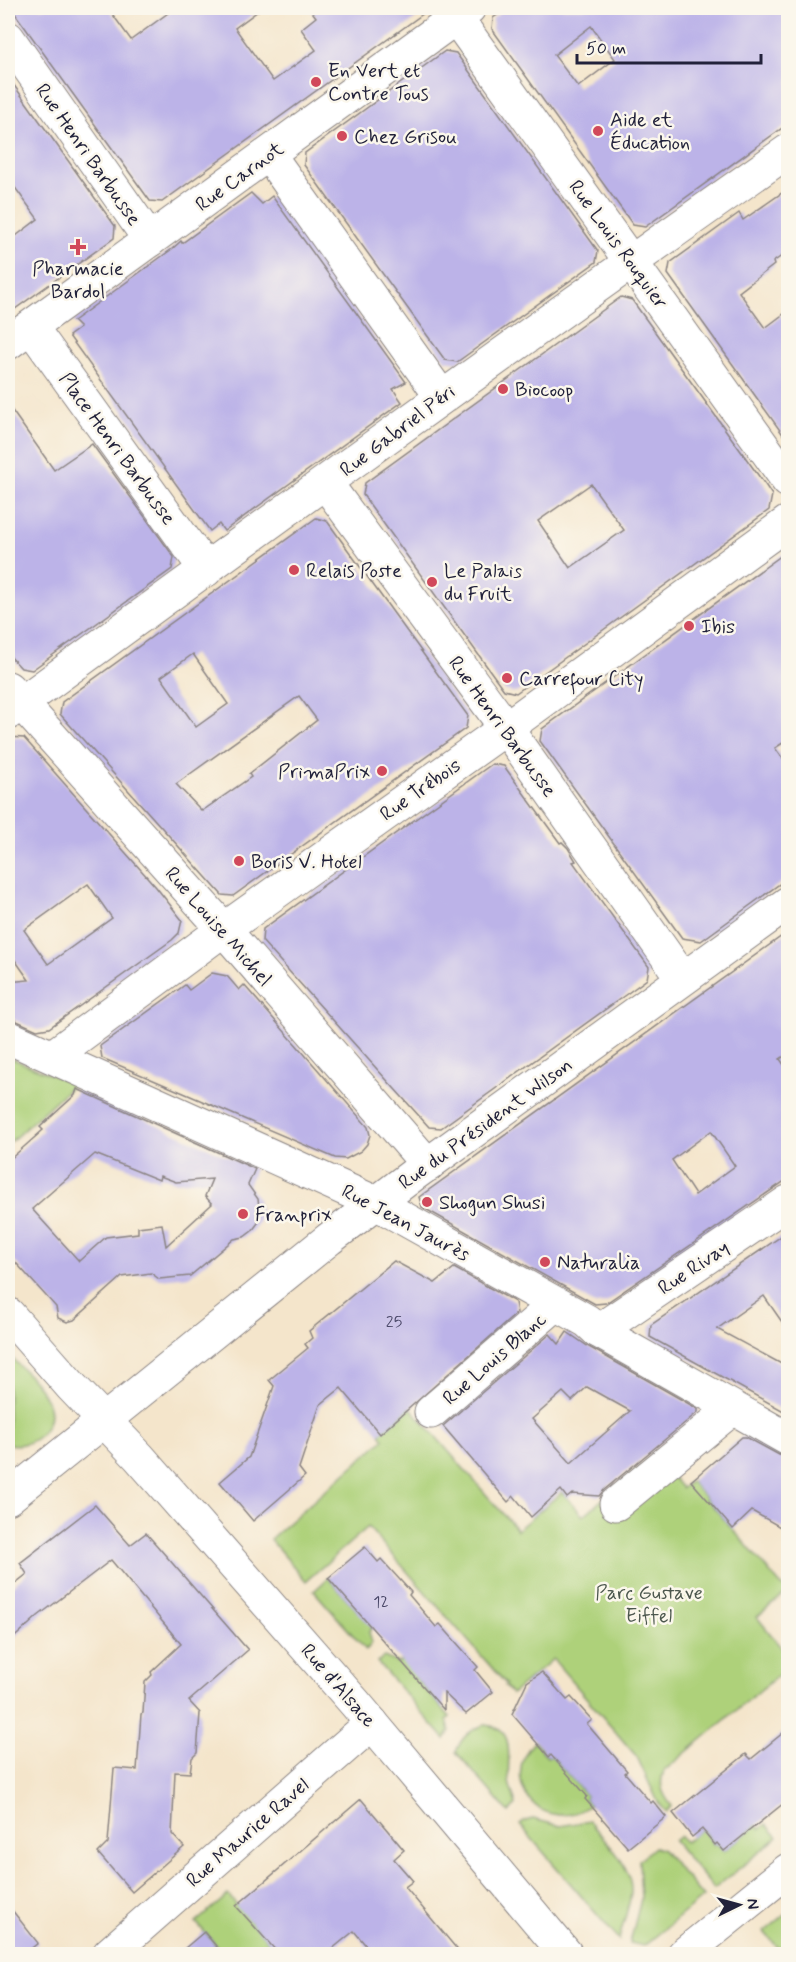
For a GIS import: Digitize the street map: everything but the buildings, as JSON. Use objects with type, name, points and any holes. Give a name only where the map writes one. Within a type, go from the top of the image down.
[{"type":"street","name":"Rue Carnot","points":[[19,335],[268,155],[458,11]]},
{"type":"street","name":"Rue Louis Rouquier","points":[[458,11],[789,481]]},
{"type":"street","name":"Rue Henri Barbusse","points":[[8,38],[150,240]]},
{"type":"street","name":"Rue Gabriel Péri","points":[[12,702],[206,570],[441,396],[789,151]]},
{"type":"street","points":[[268,155],[441,396]]},
{"type":"street","name":"Place Henri Barbusse","points":[[19,335],[206,570]]},
{"type":"street","name":"Rue Henri Barbusse","points":[[330,489],[506,728],[673,965]]},
{"type":"street","name":"Rue Trébois","points":[[52,1056],[789,522]]},
{"type":"street","name":"Rue Louise Michel","points":[[12,702],[223,930],[428,1165]]},
{"type":"street","name":"Rue du Président Wilson","points":[[8,1498],[376,1203],[789,903]]},
{"type":"street","name":"Rue Jean Jaurès","points":[[8,1037],[376,1203],[789,1438]]},
{"type":"street","name":"Rue Rivay","points":[[598,1331],[789,1202]]},
{"type":"street","name":"Rue Louis Blanc","points":[[431,1412],[556,1304]]},
{"type":"street","name":"Rue d'Alsace","points":[[8,1314],[372,1723],[566,1954]]},
{"type":"street","points":[[615,1504],[727,1413]]},
{"type":"street","name":"Rue Maurice Ravel","points":[[116,1948],[372,1723]]},
{"type":"street","points":[[684,1954],[789,1870]]},
{"type":"green space","points":[[8,1057],[74,1084],[8,1144]]},
{"type":"green space","points":[[8,1354],[34,1382],[48,1403],[50,1414],[47,1425],[39,1436],[28,1443],[8,1444]]},
{"type":"green space","name":"Parc Gustave Eiffel","points":[[410,1407],[517,1530],[562,1492],[583,1516],[654,1455],[682,1488],[691,1481],[787,1592],[757,1617],[788,1656],[788,1667],[664,1771],[661,1781],[662,1790],[672,1806],[666,1812],[658,1802],[637,1757],[553,1659],[512,1694],[505,1686],[506,1684],[368,1527],[306,1581],[270,1539],[384,1439],[380,1434]]},
{"type":"green space","points":[[328,1578],[372,1627],[369,1632],[372,1643],[366,1650],[314,1591]]},
{"type":"green space","points":[[384,1657],[398,1663],[406,1657],[416,1678],[450,1717],[447,1720],[450,1731],[445,1739],[377,1662]]},
{"type":"green space","points":[[485,1725],[495,1727],[506,1738],[509,1781],[516,1804],[509,1813],[456,1752],[467,1735]]},
{"type":"green space","points":[[534,1742],[548,1757],[551,1755],[587,1796],[585,1799],[590,1805],[573,1813],[557,1815],[542,1810],[531,1801],[523,1789],[520,1774],[524,1758]]},
{"type":"green space","points":[[533,1819],[560,1826],[589,1821],[617,1854],[628,1873],[631,1893],[619,1940],[520,1825]]},
{"type":"green space","points":[[766,1824],[778,1837],[714,1889],[674,1841],[680,1836],[685,1842],[702,1829],[714,1845],[717,1843],[724,1851],[756,1825],[760,1829]]},
{"type":"green space","points":[[654,1847],[663,1850],[703,1897],[644,1946],[630,1943],[641,1899],[639,1860]]},
{"type":"green space","points":[[228,1895],[279,1954],[223,1954],[196,1922]]},
{"type":"green space","points":[[788,1912],[788,1949],[786,1952],[788,1954],[784,1954],[764,1932]]},
{"type":"place","name":"En Vert et Contre Tous","points":[[316,82]]},
{"type":"place","name":"Aide et Éducation","points":[[598,131]]},
{"type":"place","name":"Chez Grisou","points":[[342,136]]},
{"type":"place","name":"Pharmacie Bardol","points":[[78,247]]},
{"type":"place","name":"Biocoop","points":[[503,389]]},
{"type":"place","name":"Relais Poste","points":[[294,570]]},
{"type":"place","name":"Le Palais du Fruit","points":[[432,582]]},
{"type":"place","name":"Ibis","points":[[689,626]]},
{"type":"place","name":"Carrefour City","points":[[507,678]]},
{"type":"place","name":"PrimaPrix","points":[[382,771]]},
{"type":"place","name":"Boris V. Hotel","points":[[239,861]]},
{"type":"place","name":"Shogun Shusi","points":[[427,1202]]},
{"type":"place","name":"Franprix","points":[[243,1214]]},
{"type":"place","name":"Naturalia","points":[[545,1262]]}]
